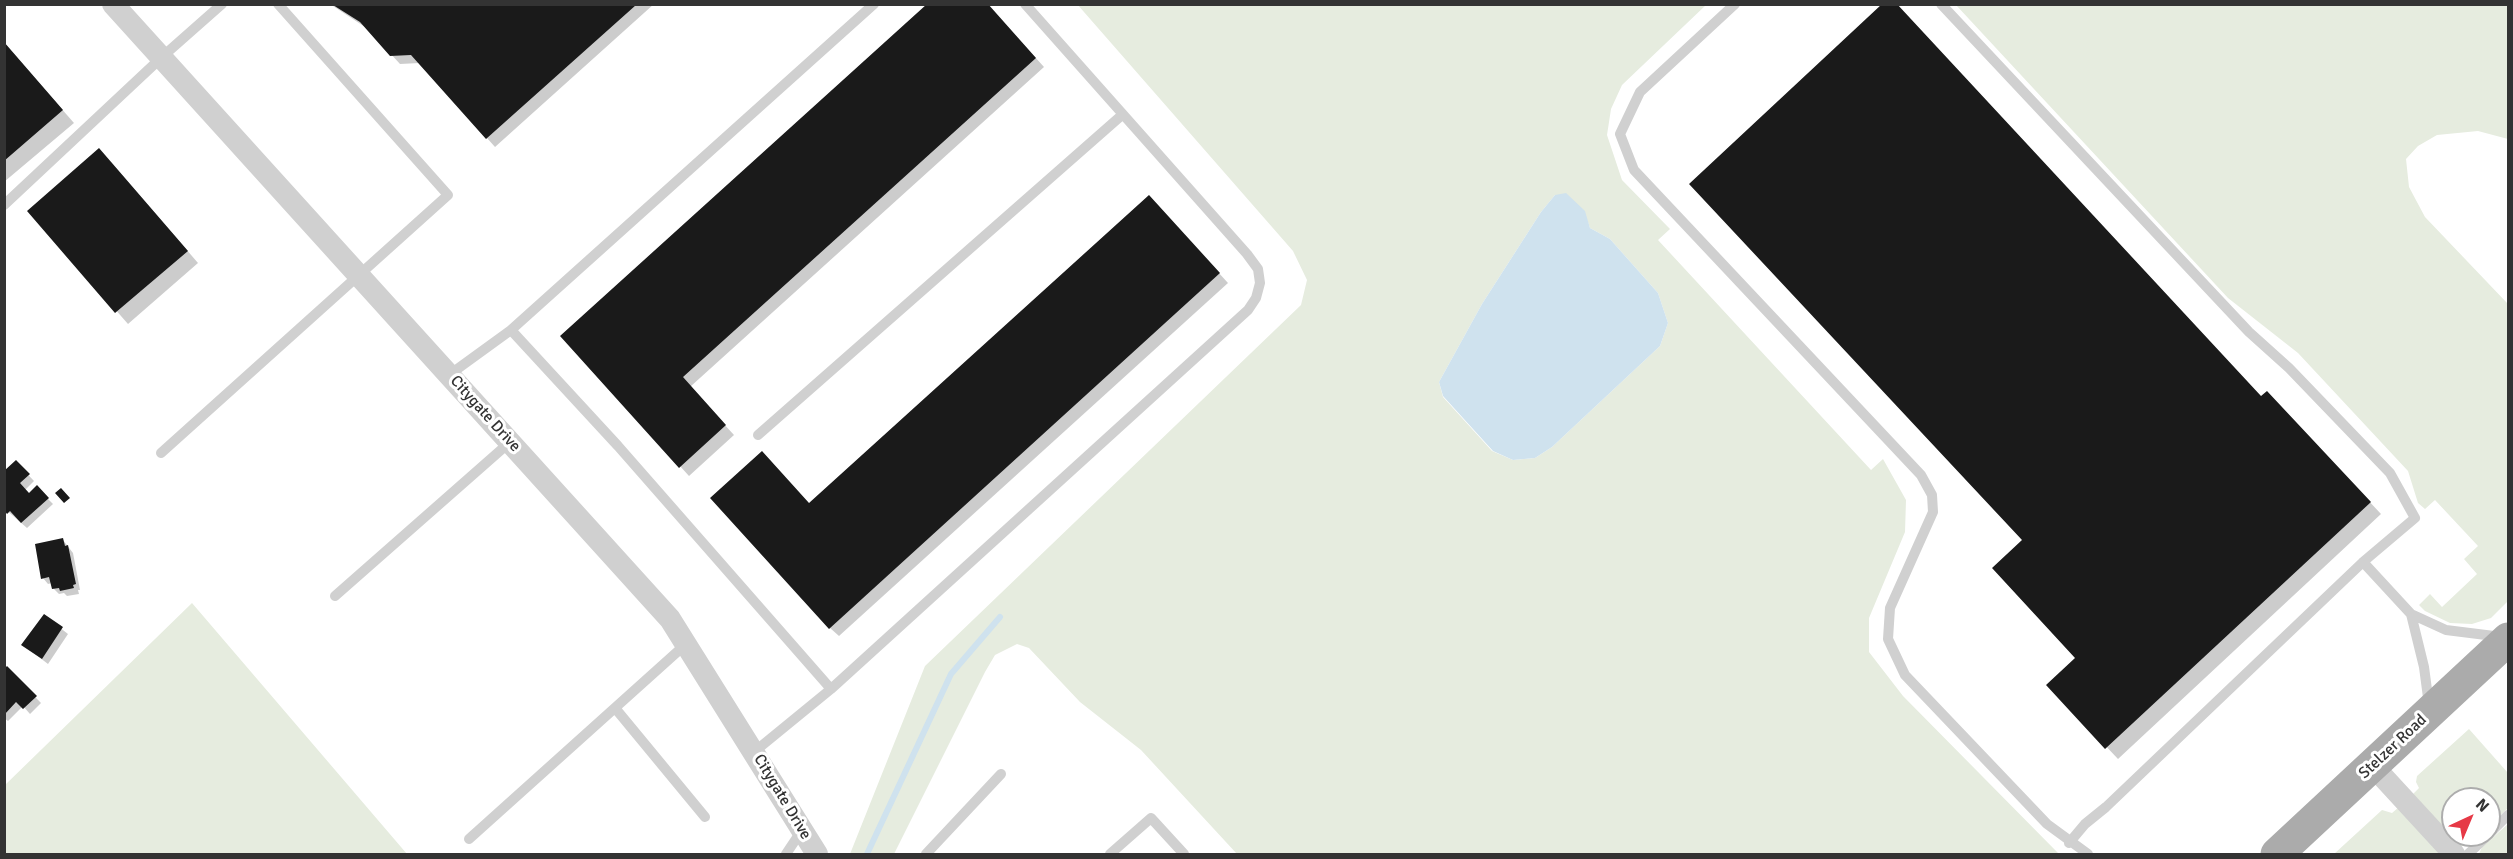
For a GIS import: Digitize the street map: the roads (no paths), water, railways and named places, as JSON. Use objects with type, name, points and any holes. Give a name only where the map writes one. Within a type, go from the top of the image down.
[{"type":"main road","name":"Stelzer Road","points":[[2277,855],[2430,714],[2508,638]]},
{"type":"street","name":"Citygate Drive","points":[[113,4],[670,619],[817,855]]},
{"type":"street","points":[[2373,766],[2454,855]]},
{"type":"lane","points":[[4,205],[222,4]]},
{"type":"lane","points":[[161,453],[448,195],[278,4]]},
{"type":"lane","points":[[449,375],[511,330],[874,4]]},
{"type":"lane","points":[[754,752],[831,689],[1248,310],[1256,298],[1260,283],[1258,269],[1247,254],[1024,4]]},
{"type":"lane","points":[[1735,4],[1640,92],[1620,134],[1634,170],[1921,475],[1932,495],[1933,512],[1890,608],[1888,639],[1905,675],[2047,824],[2069,843],[2088,855]]},
{"type":"lane","points":[[1941,4],[2249,332],[2289,368],[2390,473],[2415,518],[2363,562],[2106,807],[2085,824],[2069,843]]},
{"type":"lane","points":[[758,435],[1122,115]]},
{"type":"lane","points":[[511,330],[618,446],[831,689]]},
{"type":"lane","points":[[335,596],[510,442]]},
{"type":"lane","points":[[2363,562],[2411,615],[2446,630],[2508,638]]},
{"type":"lane","points":[[2411,615],[2424,667],[2430,714]]},
{"type":"lane","points":[[469,839],[686,644]]},
{"type":"lane","points":[[615,708],[705,817]]},
{"type":"lane","points":[[926,855],[1000,774]]},
{"type":"lane","points":[[1110,855],[1151,818],[1184,855]]},
{"type":"lane","points":[[786,855],[802,830]]},
{"type":"water","points":[[1566,193],[1585,211],[1590,228],[1610,239],[1658,293],[1668,323],[1660,346],[1552,447],[1535,458],[1513,460],[1493,451],[1443,396],[1439,382],[1482,304],[1541,212],[1555,195]]},
{"type":"waterway","points":[[867,854],[951,674],[1000,617]]}]
